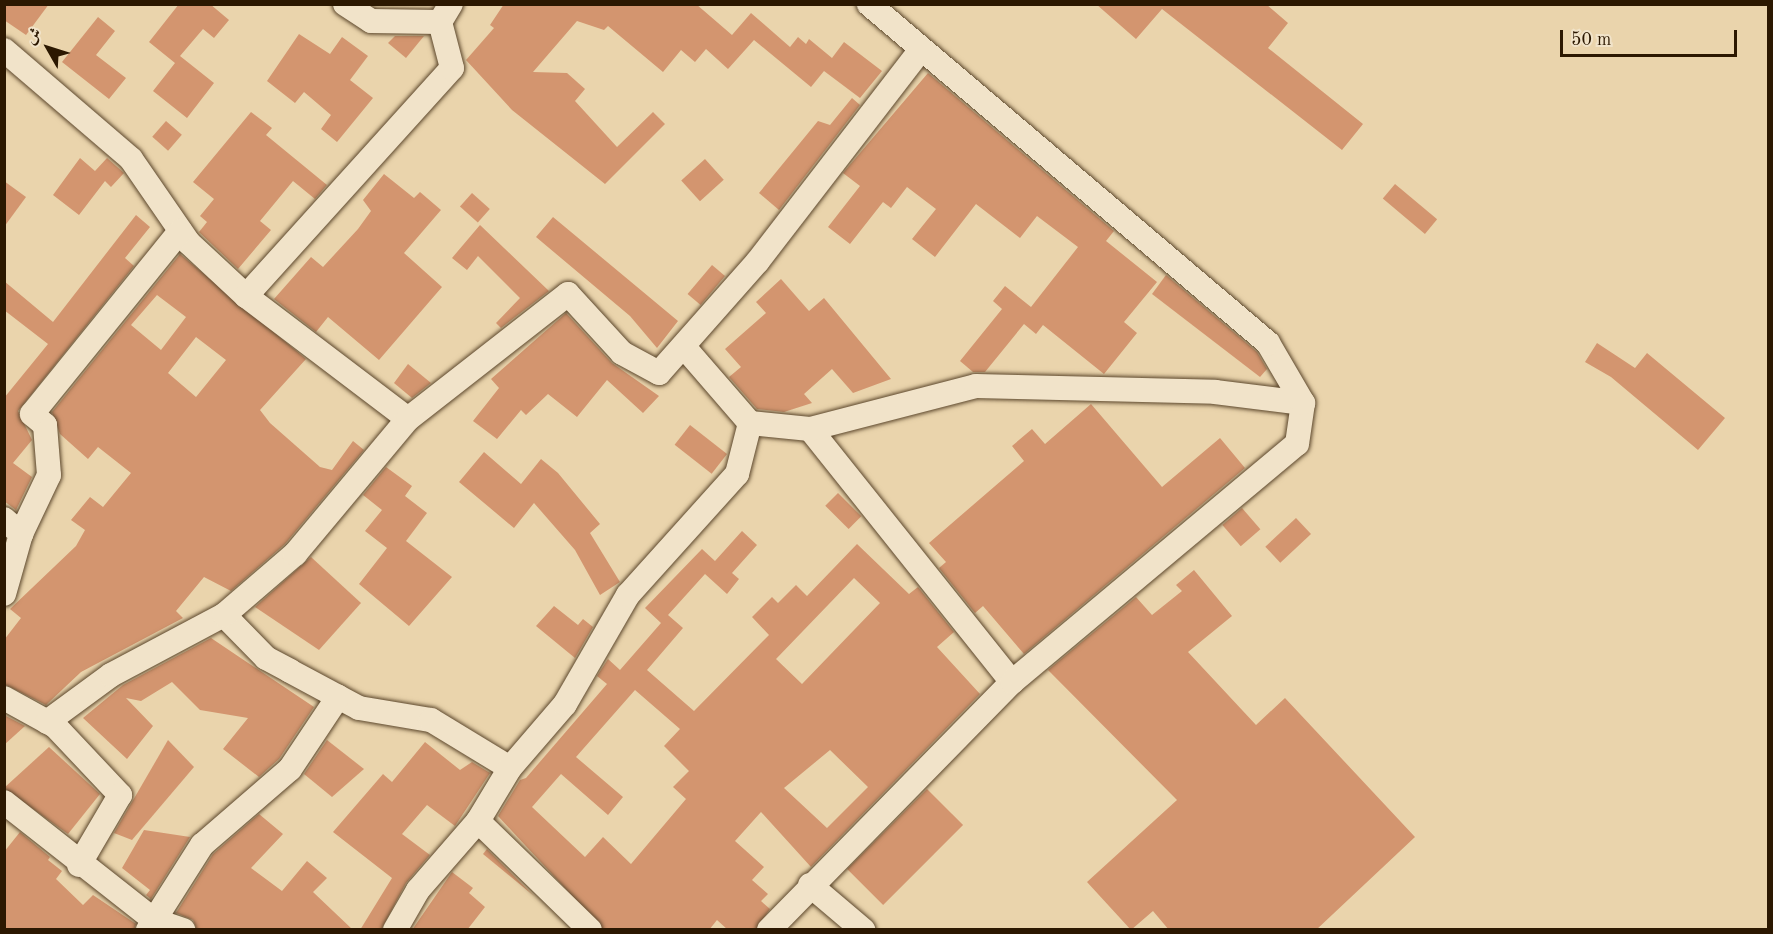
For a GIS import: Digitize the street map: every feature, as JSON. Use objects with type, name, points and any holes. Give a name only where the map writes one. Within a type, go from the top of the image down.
[{"type":"street","points":[[246,296],[452,68],[446,13],[371,21],[345,4]]},
{"type":"street","points":[[769,930],[810,885],[1012,682],[1297,444],[1303,402],[1268,344],[868,4]]},
{"type":"street","points":[[47,722],[111,675],[224,615],[295,554],[408,419],[568,294],[622,354],[659,373],[686,348],[921,48]]},
{"type":"street","points":[[4,50],[131,159],[180,231],[246,296],[408,419]]},
{"type":"street","points":[[4,594],[13,526],[49,475],[45,425],[32,414],[180,231]]},
{"type":"street","points":[[686,348],[750,423],[810,429],[976,386],[1215,392],[1303,402]]},
{"type":"street","points":[[395,930],[418,890],[478,821],[510,768],[565,704],[628,595],[737,474],[750,423]]},
{"type":"street","points":[[810,429],[1012,682]]},
{"type":"street","points":[[224,615],[266,658],[338,697],[359,708],[431,720],[510,768]]},
{"type":"street","points":[[151,925],[202,846],[290,769],[338,697]]},
{"type":"street","points":[[4,698],[47,722],[120,795],[79,865]]},
{"type":"street","points":[[4,802],[151,925],[183,930]]},
{"type":"street","points":[[478,821],[590,930]]},
{"type":"street","points":[[810,885],[863,930]]},
{"type":"building","points":[[4,4],[49,4],[26,35],[4,20]]},
{"type":"building","points":[[179,4],[210,4],[229,20],[214,38],[203,29],[180,56],[214,83],[187,118],[153,91],[175,63],[149,42]]},
{"type":"building","points":[[504,4],[696,4],[732,35],[751,13],[790,47],[798,37],[806,44],[809,39],[832,58],[844,42],[882,71],[860,98],[824,71],[811,87],[754,40],[728,69],[706,49],[695,62],[681,50],[663,72],[608,26],[604,30],[577,21],[533,72],[567,73],[585,89],[575,101],[617,147],[653,112],[665,124],[605,184],[512,110],[466,60],[494,28],[490,25]]},
{"type":"building","points":[[1096,4],[1266,4],[1288,23],[1268,48],[1363,124],[1342,150],[1162,9],[1136,39]]},
{"type":"building","points":[[98,17],[115,31],[96,55],[126,78],[109,99],[62,62]]},
{"type":"building","points":[[299,34],[330,54],[342,37],[368,56],[350,80],[373,98],[337,142],[321,129],[331,115],[304,92],[295,103],[267,81]]},
{"type":"building","points":[[395,36],[424,36],[406,58],[388,43]]},
{"type":"building","points":[[928,73],[1114,231],[1106,241],[1157,282],[1124,322],[1137,333],[1104,374],[1043,325],[1036,334],[1024,324],[985,372],[973,372],[960,361],[1002,309],[993,301],[1005,286],[1031,307],[1078,247],[1037,216],[1020,238],[976,204],[935,257],[912,239],[936,209],[907,187],[891,208],[883,202],[850,244],[828,227],[860,186],[843,173]]},
{"type":"building","points":[[852,98],[860,105],[779,210],[759,193],[818,121],[830,125]]},
{"type":"building","points":[[251,112],[272,128],[266,135],[327,185],[315,199],[293,181],[260,221],[271,230],[238,269],[199,232],[207,222],[200,216],[214,199],[193,182]]},
{"type":"building","points":[[166,121],[182,135],[168,151],[152,137]]},
{"type":"building","points":[[80,158],[95,171],[107,158],[124,173],[111,187],[105,181],[79,215],[53,195]]},
{"type":"building","points":[[705,159],[724,180],[700,201],[681,180]]},
{"type":"building","points":[[384,174],[414,198],[420,192],[441,210],[404,253],[442,287],[379,360],[328,317],[316,332],[274,299],[311,257],[323,267],[358,229],[371,211],[363,200]]},
{"type":"building","points":[[4,181],[26,197],[4,227]]},
{"type":"building","points":[[1395,184],[1437,219],[1425,234],[1383,199]]},
{"type":"building","points":[[472,193],[490,209],[478,222],[460,206]]},
{"type":"building","points":[[136,215],[150,227],[125,258],[134,266],[18,411],[32,440],[13,463],[32,477],[16,510],[4,501],[4,398],[48,344],[4,310],[4,281],[53,322]]},
{"type":"building","points":[[553,217],[678,321],[657,348],[630,316],[536,237]]},
{"type":"building","points":[[480,225],[549,291],[501,328],[496,323],[520,298],[478,256],[467,270],[452,258]]},
{"type":"building","points":[[180,254],[306,359],[260,410],[270,423],[320,467],[332,470],[353,441],[364,450],[285,544],[231,591],[204,577],[176,611],[183,618],[81,672],[46,705],[4,684],[4,640],[21,618],[10,609],[76,546],[85,530],[71,520],[90,497],[103,507],[131,473],[98,447],[88,459],[60,434],[52,412]],"holes":[[[157,295],[186,317],[161,350],[131,325]],[[196,337],[226,360],[196,397],[168,373]]]},
{"type":"building","points":[[712,265],[725,276],[701,305],[688,294]]},
{"type":"building","points":[[1166,275],[1257,352],[1267,369],[1260,377],[1152,294]]},
{"type":"building","points":[[781,279],[809,311],[824,298],[891,379],[853,393],[832,369],[804,394],[812,403],[784,412],[757,409],[729,377],[741,367],[725,349],[766,313],[756,302]]},
{"type":"building","points":[[566,313],[612,363],[659,396],[643,413],[607,380],[577,417],[548,394],[526,415],[521,410],[497,439],[473,421],[499,388],[491,379]]},
{"type":"building","points":[[1597,343],[1635,368],[1647,353],[1725,418],[1698,450],[1611,377],[1585,362]]},
{"type":"building","points":[[408,364],[431,383],[412,398],[394,383]]},
{"type":"building","points":[[1091,404],[1162,487],[1220,438],[1245,468],[1024,654],[983,606],[975,613],[939,568],[946,562],[929,543],[1024,461],[1012,446],[1032,429],[1045,444]]},
{"type":"building","points":[[690,425],[727,454],[712,474],[675,445]]},
{"type":"building","points":[[484,452],[521,484],[541,459],[558,473],[600,524],[590,533],[620,582],[600,595],[575,550],[534,503],[514,528],[459,482]]},
{"type":"building","points":[[386,467],[412,486],[405,496],[427,513],[406,541],[452,577],[409,626],[359,584],[387,548],[365,531],[382,510],[363,495]]},
{"type":"building","points":[[838,493],[861,516],[849,529],[825,506]]},
{"type":"building","points":[[1242,508],[1260,529],[1241,546],[1222,525]]},
{"type":"building","points":[[1296,518],[1311,534],[1280,563],[1265,547]]},
{"type":"building","points":[[742,531],[757,545],[732,573],[739,579],[727,594],[705,574],[668,615],[683,628],[647,670],[694,711],[769,635],[752,617],[772,597],[778,603],[796,585],[807,596],[857,544],[909,594],[918,587],[954,632],[937,647],[980,694],[811,867],[761,812],[735,841],[764,867],[752,880],[768,894],[761,901],[770,909],[755,930],[728,930],[717,920],[709,930],[604,930],[498,816],[520,780],[526,778],[607,684],[597,676],[608,659],[620,670],[661,623],[645,608],[702,549],[715,561]],"holes":[[[854,578],[880,603],[802,684],[776,659]],[[635,690],[680,729],[664,746],[689,771],[673,787],[686,799],[631,864],[603,837],[585,857],[532,807],[561,774],[608,815],[623,797],[576,757]],[[830,750],[868,787],[827,828],[784,788]]]},
{"type":"building","points":[[311,557],[361,603],[319,650],[255,607]]},
{"type":"building","points":[[1194,570],[1232,616],[1188,652],[1256,725],[1285,698],[1415,837],[1316,930],[1169,930],[1153,911],[1131,930],[1087,882],[1177,800],[1048,670],[1136,597],[1152,615],[1182,591],[1176,585]]},
{"type":"building","points":[[554,606],[578,625],[583,619],[593,627],[575,658],[536,626]]},
{"type":"building","points":[[211,638],[314,707],[279,759],[259,777],[223,749],[248,718],[200,710],[172,682],[141,701],[126,698],[153,726],[127,759],[83,718],[123,685]]},
{"type":"building","points":[[4,715],[25,726],[4,745]]},
{"type":"building","points":[[168,740],[194,767],[132,840],[114,833]]},
{"type":"building","points":[[327,740],[364,769],[332,797],[304,774]]},
{"type":"building","points":[[425,742],[460,770],[472,762],[490,773],[455,826],[427,805],[402,834],[430,855],[406,883],[381,930],[360,930],[392,878],[333,832],[383,774],[392,782]]},
{"type":"building","points":[[49,747],[100,794],[68,834],[4,788]]},
{"type":"building","points":[[927,789],[963,825],[883,905],[847,869]]},
{"type":"building","points":[[259,814],[283,834],[251,868],[282,891],[307,861],[327,878],[313,892],[353,930],[197,930],[193,920],[176,913],[213,854]]},
{"type":"building","points":[[144,830],[190,837],[151,899],[146,895],[150,890],[122,868]]},
{"type":"building","points":[[20,832],[50,857],[48,860],[62,871],[56,879],[83,905],[93,895],[136,924],[134,930],[4,930],[4,852]]},
{"type":"building","points":[[487,849],[534,896],[483,854]]},
{"type":"building","points":[[452,872],[473,888],[469,893],[485,907],[467,930],[412,930]]}]
